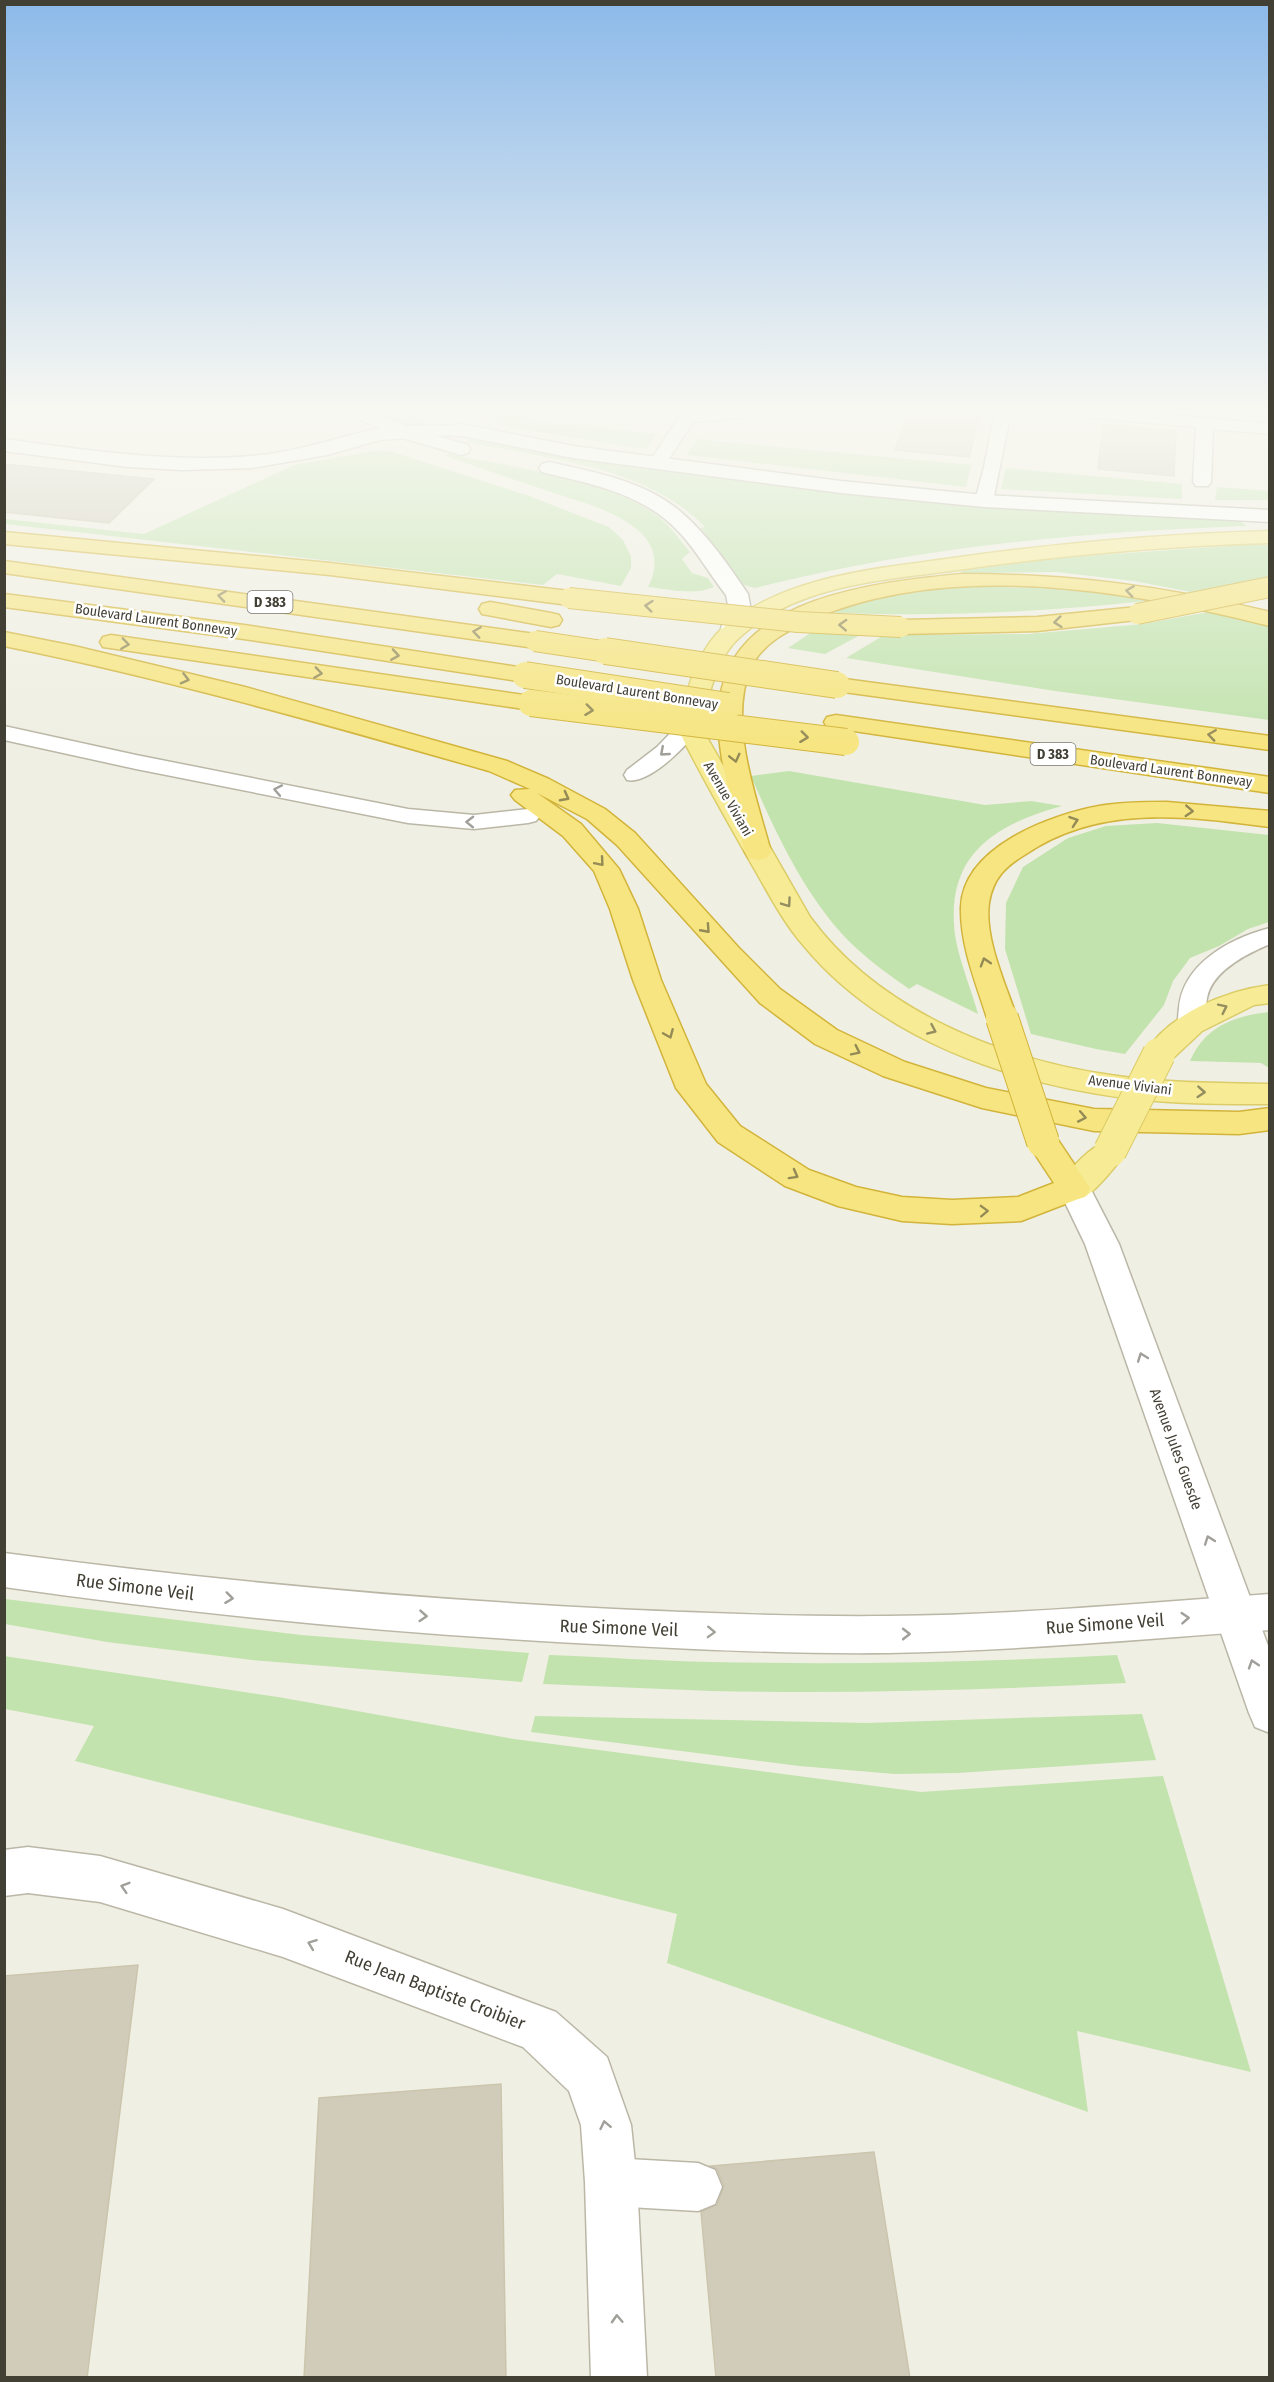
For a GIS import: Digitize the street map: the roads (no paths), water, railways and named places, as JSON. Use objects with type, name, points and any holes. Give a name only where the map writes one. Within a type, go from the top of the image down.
[{"type":"highway","points":[[4,538],[330,569],[569,598],[798,622],[901,627],[1027,624],[1137,614],[1269,587]]},
{"type":"highway","points":[[133,552],[575,624]]},
{"type":"highway","name":"D 383","points":[[4,567],[535,641],[841,677],[1269,743]]},
{"type":"highway","points":[[758,852],[730,738],[729,707],[735,677],[754,646],[783,624],[807,611],[833,600],[906,584],[981,581],[1061,584],[1126,591],[1218,606],[1269,619]]},
{"type":"highway","name":"Boulevard Laurent Bonnevay","points":[[4,600],[244,632],[525,675],[841,732]]},
{"type":"highway","points":[[4,630],[123,644],[531,703],[841,732],[1269,786]]},
{"type":"highway","points":[[622,632],[841,677]]},
{"type":"highway","points":[[4,639],[74,653],[237,692],[498,766],[540,784],[596,814],[626,839],[729,954],[770,996],[826,1037],[894,1069],[982,1098],[1094,1120],[1239,1123],[1269,1119]]},
{"type":"highway","points":[[391,736],[525,795],[572,830],[606,869],[624,909],[647,980],[692,1088],[729,1134],[796,1178],[850,1198],[902,1209],[952,1212],[1022,1209],[1074,1188],[1043,1142],[981,949],[975,906],[990,868],[1026,838],[1080,818],[1131,809],[1217,813],[1269,819]]},
{"type":"main road","points":[[689,727],[705,670],[731,632],[778,603],[827,585],[859,578],[1077,548],[1183,540],[1269,537]]},
{"type":"main road","name":"Avenue Viviani","points":[[689,727],[715,779],[782,896],[814,940],[836,963],[890,1006],[923,1026],[1001,1059],[1044,1072],[1108,1085],[1208,1093],[1269,1094]]},
{"type":"main road","points":[[1074,1188],[1110,1150],[1160,1054],[1191,1023],[1247,997],[1269,994]]},
{"type":"street","points":[[681,523],[737,594],[739,604],[731,632]]},
{"type":"street","name":"Avenue Jules Guesde","points":[[1074,1188],[1102,1244],[1253,1613],[1269,1713]]},
{"type":"street","name":"Rue Simone Veil","points":[[4,1570],[289,1605],[527,1624],[763,1634],[919,1634],[1070,1628],[1253,1613]]},
{"type":"street","name":"Rue Jean Baptiste Croibier","points":[[4,1873],[28,1870],[100,1879],[283,1933],[539,2029],[589,2075],[606,2125],[611,2182],[620,2378]]},
{"type":"lane","points":[[635,775],[666,751],[689,727]]},
{"type":"lane","points":[[4,733],[135,762],[431,819],[474,822],[528,816]]},
{"type":"lane","points":[[4,753],[55,754],[135,762]]},
{"type":"lane","points":[[1191,1023],[1194,993],[1209,971],[1232,952],[1259,938],[1269,936]]},
{"type":"lane","points":[[611,2182],[698,2187]]}]
